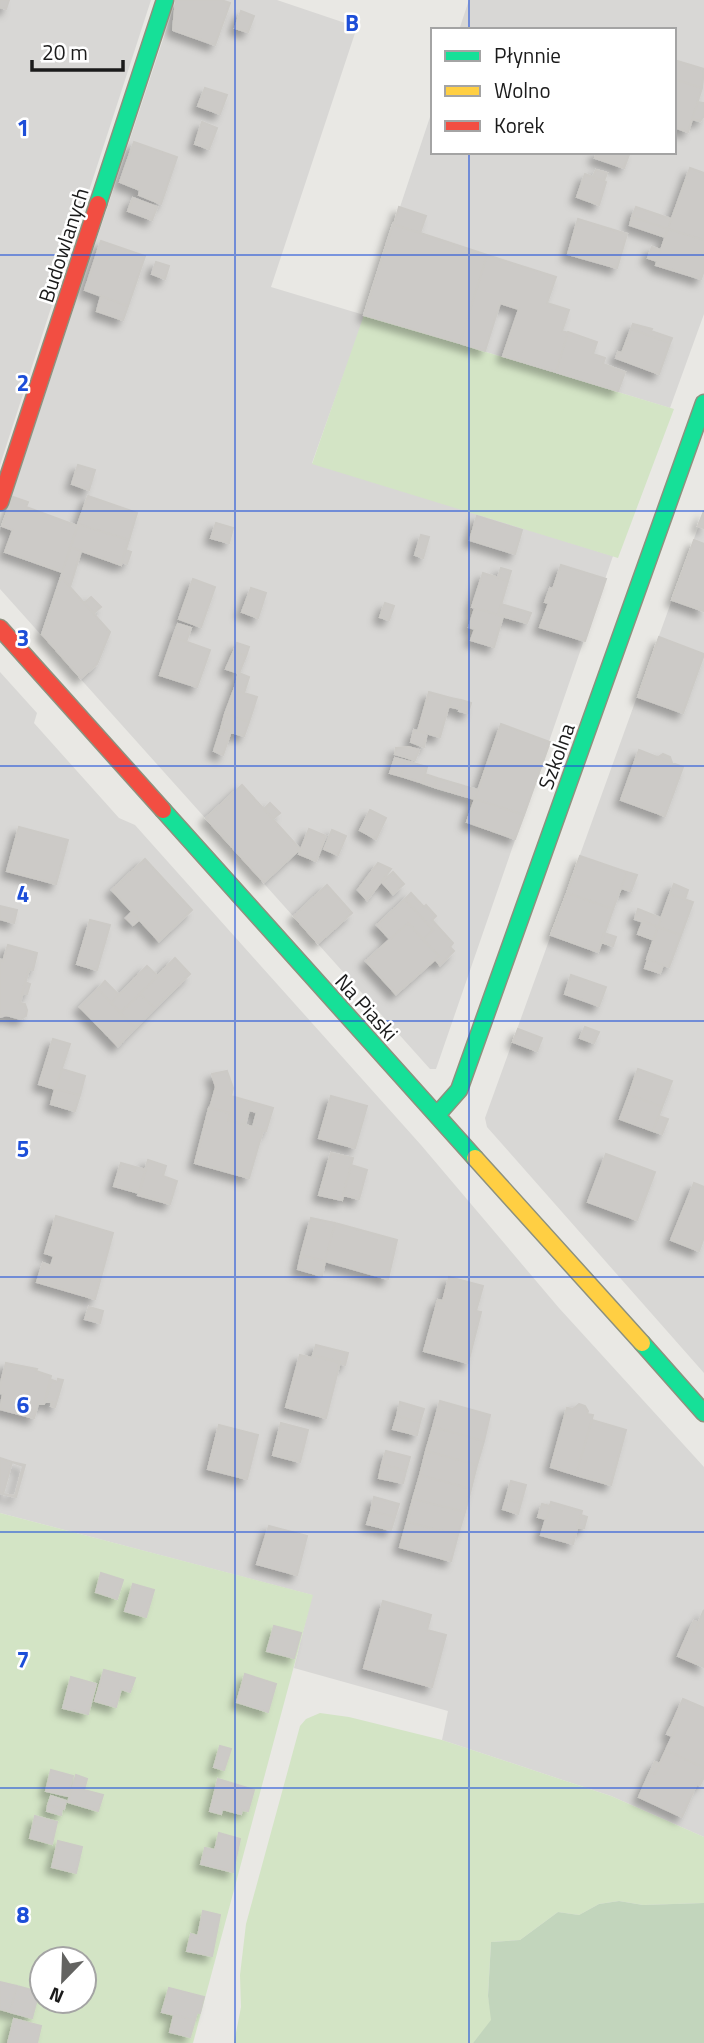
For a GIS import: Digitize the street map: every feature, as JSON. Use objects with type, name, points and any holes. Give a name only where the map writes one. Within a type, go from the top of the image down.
[{"type":"street","name":"Budowlanych","points":[[0,502],[165,0]]},
{"type":"street","name":"Szkolna","points":[[437,1115],[459,1090],[704,403]]},
{"type":"street","name":"Na Piaski","points":[[0,628],[704,1413]]},
{"type":"shaded area","points":[[0,0],[151,0],[0,465]]},
{"type":"shaded area","points":[[176,0],[277,0],[357,27],[271,287],[364,315],[431,114],[431,154],[676,154],[676,28],[460,28],[469,0],[704,0],[704,314],[670,408],[365,315],[312,463],[613,556],[436,1069],[430,1069],[0,589],[0,531]]},
{"type":"shaded area","points":[[704,511],[704,1373],[487,1127],[485,1118]]},
{"type":"shaded area","points":[[0,672],[37,713],[34,723],[119,818],[135,825],[421,1145],[559,1308],[704,1467],[704,1837],[611,1796],[442,1740],[448,1711],[294,1668],[312,1595],[0,1513]]},
{"type":"green space","points":[[364,315],[674,409],[618,558],[312,464]]},
{"type":"green space","points":[[0,1513],[313,1595],[193,2043],[0,2043]]},
{"type":"green space","points":[[320,1713],[349,1717],[442,1740],[611,1796],[704,1837],[704,1903],[643,1905],[619,1901],[599,1904],[579,1915],[558,1912],[520,1940],[491,1942],[488,1996],[492,2020],[473,2043],[234,2043],[241,2007],[240,1975],[246,1924],[300,1726],[306,1719]]},
{"type":"green space","points":[[619,1901],[643,1905],[704,1903],[704,2043],[473,2043],[491,2020],[488,1996],[491,1942],[520,1940],[558,1912],[579,1915],[599,1904]]},
{"type":"building","points":[[0,0],[9,0],[6,9],[0,7]]},
{"type":"building","points":[[176,0],[221,0],[230,3],[215,45],[173,30]]},
{"type":"building","points":[[241,11],[254,16],[248,32],[235,28]]},
{"type":"building","points":[[676,61],[704,69],[702,88],[676,80]]},
{"type":"building","points":[[676,80],[702,88],[688,132],[676,128]]},
{"type":"building","points":[[205,88],[227,95],[220,114],[198,106]]},
{"type":"building","points":[[698,102],[704,103],[704,116],[700,121],[692,119]]},
{"type":"building","points":[[202,122],[217,128],[209,149],[195,144]]},
{"type":"building","points":[[134,142],[177,157],[161,204],[139,195],[140,190],[120,182]]},
{"type":"building","points":[[596,154],[629,154],[624,168],[595,158]]},
{"type":"building","points":[[690,168],[704,173],[704,240],[668,229]]},
{"type":"building","points":[[596,170],[607,173],[604,181],[593,177]]},
{"type":"building","points":[[585,174],[606,182],[599,205],[577,197]]},
{"type":"building","points":[[133,198],[157,207],[152,220],[128,211]]},
{"type":"building","points":[[399,207],[426,216],[420,233],[394,225]]},
{"type":"building","points":[[636,207],[671,219],[668,229],[632,217]]},
{"type":"building","points":[[632,217],[668,229],[665,237],[630,225]]},
{"type":"building","points":[[578,219],[627,234],[617,268],[568,254]]},
{"type":"building","points":[[393,224],[487,255],[460,343],[364,315]]},
{"type":"building","points":[[668,229],[704,240],[704,270],[701,279],[656,265]]},
{"type":"building","points":[[101,241],[145,256],[128,306],[85,290]]},
{"type":"building","points":[[652,247],[661,250],[657,261],[648,258]]},
{"type":"building","points":[[487,255],[556,277],[547,303],[569,310],[562,331],[568,333],[556,372],[503,356],[519,309],[500,303],[485,351],[460,343]]},
{"type":"building","points":[[156,262],[169,266],[165,279],[152,274]]},
{"type":"building","points":[[101,296],[128,306],[123,320],[97,311]]},
{"type":"building","points":[[633,324],[672,338],[670,343],[631,329]]},
{"type":"building","points":[[631,329],[670,343],[659,374],[616,358],[618,352],[622,353]]},
{"type":"building","points":[[568,332],[597,342],[593,354],[605,358],[603,364],[625,372],[618,391],[556,372]]},
{"type":"building","points":[[78,465],[95,470],[89,490],[72,484]]},
{"type":"building","points":[[88,496],[137,513],[129,540],[78,524]]},
{"type":"building","points":[[13,497],[28,502],[26,507],[78,526],[62,572],[5,552],[13,530],[2,526]]},
{"type":"building","points":[[704,511],[704,528],[698,526]]},
{"type":"building","points":[[477,516],[522,530],[515,554],[470,540]]},
{"type":"building","points":[[216,523],[233,528],[229,543],[211,538]]},
{"type":"building","points":[[78,524],[129,540],[121,565],[70,547]]},
{"type":"building","points":[[421,535],[429,537],[423,558],[415,555]]},
{"type":"building","points":[[694,540],[704,544],[704,611],[672,600]]},
{"type":"building","points":[[70,547],[81,551],[70,587],[61,577]]},
{"type":"building","points":[[125,550],[131,552],[127,564],[122,562]]},
{"type":"building","points":[[561,565],[606,579],[585,641],[540,627],[549,603],[545,602],[550,588],[553,589]]},
{"type":"building","points":[[501,568],[511,571],[508,581],[498,577]]},
{"type":"building","points":[[483,573],[508,581],[498,615],[472,607]]},
{"type":"building","points":[[61,577],[110,632],[97,664],[81,678],[42,634]]},
{"type":"building","points":[[193,579],[215,587],[201,627],[179,619]]},
{"type":"building","points":[[251,588],[266,593],[258,618],[242,612]]},
{"type":"building","points":[[91,597],[101,607],[94,613],[84,603]]},
{"type":"building","points":[[385,603],[394,606],[389,620],[380,617]]},
{"type":"building","points":[[501,604],[531,613],[527,623],[498,615]]},
{"type":"building","points":[[475,608],[503,616],[494,647],[471,640],[475,629],[469,627]]},
{"type":"building","points":[[178,624],[191,628],[186,642],[173,637]]},
{"type":"building","points":[[173,637],[210,650],[197,687],[160,675]]},
{"type":"building","points":[[659,637],[704,654],[683,713],[638,697]]},
{"type":"building","points":[[237,643],[249,647],[246,656],[234,651]]},
{"type":"building","points":[[234,651],[246,656],[239,673],[226,669]]},
{"type":"building","points":[[239,673],[249,677],[244,693],[234,690]]},
{"type":"building","points":[[234,690],[257,697],[249,722],[225,714]]},
{"type":"building","points":[[429,692],[451,698],[440,737],[418,731]]},
{"type":"building","points":[[451,698],[461,700],[460,709],[448,706]]},
{"type":"building","points":[[461,700],[471,703],[468,713],[459,711]]},
{"type":"building","points":[[225,714],[249,722],[244,736],[221,729]]},
{"type":"building","points":[[501,724],[550,742],[524,815],[475,799]]},
{"type":"building","points":[[221,729],[231,731],[223,755],[214,751]]},
{"type":"building","points":[[414,730],[427,733],[424,747],[411,742]]},
{"type":"building","points":[[396,748],[419,750],[415,760],[395,754]]},
{"type":"building","points":[[639,750],[683,767],[665,816],[621,800]]},
{"type":"building","points":[[663,754],[670,757],[672,763],[657,758]]},
{"type":"building","points":[[395,758],[406,761],[401,776],[390,773]]},
{"type":"building","points":[[406,761],[427,767],[423,783],[401,776]]},
{"type":"building","points":[[425,774],[437,778],[434,787],[423,783]]},
{"type":"building","points":[[437,778],[464,786],[461,795],[434,787]]},
{"type":"building","points":[[242,785],[300,849],[264,882],[206,818]]},
{"type":"building","points":[[464,786],[478,790],[475,799],[461,795]]},
{"type":"building","points":[[475,799],[524,815],[515,839],[467,822]]},
{"type":"building","points":[[270,803],[280,813],[273,819],[264,809]]},
{"type":"building","points":[[370,810],[386,818],[376,839],[360,830]]},
{"type":"building","points":[[19,827],[68,840],[56,884],[7,871]]},
{"type":"building","points":[[309,829],[326,836],[316,861],[299,854]]},
{"type":"building","points":[[332,830],[346,836],[338,855],[324,849]]},
{"type":"building","points":[[580,856],[627,872],[613,909],[567,893]]},
{"type":"building","points":[[145,859],[192,910],[159,941],[112,890]]},
{"type":"building","points":[[378,863],[391,869],[367,900],[358,890]]},
{"type":"building","points":[[393,872],[404,884],[393,894],[382,882]]},
{"type":"building","points":[[627,872],[637,875],[631,891],[621,888]]},
{"type":"building","points":[[674,884],[688,890],[685,899],[670,894]]},
{"type":"building","points":[[327,885],[352,913],[318,943],[294,916]]},
{"type":"building","points":[[411,893],[436,916],[432,920],[453,943],[450,947],[454,951],[440,965],[435,959],[439,956],[423,940],[433,930],[405,899]]},
{"type":"building","points":[[567,893],[613,909],[598,952],[551,935]]},
{"type":"building","points":[[670,894],[693,902],[681,935],[658,927]]},
{"type":"building","points":[[405,899],[433,930],[423,940],[408,923],[390,939],[377,925]]},
{"type":"building","points":[[0,906],[17,910],[14,923],[0,919]]},
{"type":"building","points":[[638,909],[661,918],[658,927],[635,919]]},
{"type":"building","points":[[132,912],[139,920],[133,925],[126,918]]},
{"type":"building","points":[[90,920],[110,925],[97,970],[77,964]]},
{"type":"building","points":[[643,921],[658,927],[654,940],[638,934]]},
{"type":"building","points":[[408,923],[439,956],[396,994],[366,961]]},
{"type":"building","points":[[658,927],[681,935],[669,967],[647,959]]},
{"type":"building","points":[[604,933],[616,937],[613,946],[601,942]]},
{"type":"building","points":[[8,945],[37,953],[33,970],[29,969],[20,1003],[25,1004],[27,1010],[26,1016],[21,1019],[6,1015],[0,1017],[0,959],[3,961]]},
{"type":"building","points":[[175,958],[190,974],[155,1008],[140,994]]},
{"type":"building","points":[[648,959],[663,965],[660,973],[645,968]]},
{"type":"building","points":[[147,966],[158,976],[120,1013],[111,1003]]},
{"type":"building","points":[[571,975],[606,987],[599,1006],[565,994]]},
{"type":"building","points":[[105,981],[119,995],[111,1003],[98,989]]},
{"type":"building","points":[[25,982],[30,984],[27,994],[22,993]]},
{"type":"building","points":[[98,989],[135,1028],[118,1046],[80,1007]]},
{"type":"building","points":[[140,994],[155,1008],[135,1028],[120,1013]]},
{"type":"building","points":[[585,1027],[599,1032],[594,1043],[580,1038]]},
{"type":"building","points":[[518,1029],[542,1038],[537,1051],[513,1042]]},
{"type":"building","points":[[53,1039],[70,1044],[55,1089],[39,1084]]},
{"type":"building","points":[[62,1069],[85,1076],[80,1095],[55,1089]]},
{"type":"building","points":[[638,1069],[672,1081],[662,1107],[629,1095]]},
{"type":"building","points":[[227,1071],[233,1088],[231,1096],[273,1108],[266,1131],[253,1127],[257,1112],[249,1110],[245,1125],[228,1120],[230,1113],[210,1108],[216,1087],[212,1074]]},
{"type":"building","points":[[55,1089],[80,1095],[75,1111],[51,1104]]},
{"type":"building","points":[[629,1095],[662,1107],[653,1131],[620,1119]]},
{"type":"building","points":[[331,1096],[367,1106],[355,1148],[319,1138]]},
{"type":"building","points":[[209,1108],[230,1113],[228,1120],[263,1130],[249,1178],[195,1163]]},
{"type":"building","points":[[659,1116],[668,1119],[662,1134],[653,1131]]},
{"type":"building","points":[[331,1153],[353,1158],[342,1200],[319,1195]]},
{"type":"building","points":[[606,1154],[655,1172],[637,1220],[588,1202]]},
{"type":"building","points":[[148,1160],[166,1166],[163,1176],[177,1181],[170,1204],[138,1195]]},
{"type":"building","points":[[121,1163],[146,1170],[139,1193],[114,1186]]},
{"type":"building","points":[[351,1165],[367,1170],[359,1199],[343,1195]]},
{"type":"building","points":[[694,1183],[704,1187],[704,1237],[699,1251],[671,1240]]},
{"type":"building","points":[[56,1216],[113,1233],[95,1299],[37,1282],[43,1263],[51,1266],[54,1256],[45,1253]]},
{"type":"building","points":[[311,1218],[335,1223],[325,1261],[301,1255]]},
{"type":"building","points":[[335,1223],[397,1240],[388,1279],[325,1261]]},
{"type":"building","points":[[301,1255],[325,1261],[322,1276],[298,1269]]},
{"type":"building","points":[[449,1277],[483,1286],[476,1311],[481,1312],[468,1363],[424,1351],[438,1300],[443,1301]]},
{"type":"building","points":[[89,1307],[103,1311],[100,1323],[85,1319]]},
{"type":"building","points":[[316,1345],[348,1353],[345,1365],[313,1355]]},
{"type":"building","points":[[300,1355],[312,1358],[313,1355],[340,1362],[326,1418],[286,1407]]},
{"type":"building","points":[[6,1363],[37,1369],[36,1371],[51,1376],[44,1404],[38,1404],[34,1418],[0,1409],[3,1394],[0,1393],[0,1386]]},
{"type":"building","points":[[58,1379],[63,1380],[55,1407],[51,1406],[52,1402],[45,1401],[52,1380],[58,1382]]},
{"type":"building","points":[[440,1401],[490,1415],[484,1441],[433,1427]]},
{"type":"building","points":[[400,1402],[424,1409],[420,1422],[397,1416]]},
{"type":"building","points":[[579,1404],[585,1406],[587,1414],[593,1415],[576,1475],[551,1467],[567,1408],[573,1409]]},
{"type":"building","points":[[397,1416],[420,1422],[417,1435],[393,1429]]},
{"type":"building","points":[[592,1420],[626,1430],[611,1485],[576,1475]]},
{"type":"building","points":[[281,1423],[308,1430],[300,1462],[273,1455]]},
{"type":"building","points":[[219,1425],[258,1435],[247,1479],[208,1469]]},
{"type":"building","points":[[433,1427],[484,1441],[477,1465],[426,1451]]},
{"type":"building","points":[[386,1451],[410,1457],[406,1471],[382,1464]]},
{"type":"building","points":[[426,1451],[477,1465],[471,1489],[420,1475]]},
{"type":"building","points":[[0,1458],[12,1462],[3,1494],[0,1493]]},
{"type":"building","points":[[12,1462],[25,1465],[16,1497],[3,1494],[15,1496],[23,1466]]},
{"type":"building","points":[[382,1464],[406,1471],[403,1483],[379,1478]]},
{"type":"building","points":[[420,1475],[471,1489],[465,1512],[413,1499]]},
{"type":"building","points":[[511,1481],[526,1485],[521,1503],[506,1499]]},
{"type":"building","points":[[374,1497],[399,1504],[395,1517],[371,1511]]},
{"type":"building","points":[[413,1499],[465,1512],[458,1535],[407,1522]]},
{"type":"building","points":[[506,1499],[521,1503],[518,1514],[503,1509]]},
{"type":"building","points":[[551,1502],[582,1511],[573,1544],[541,1535]]},
{"type":"building","points":[[542,1504],[550,1506],[546,1519],[538,1517]]},
{"type":"building","points":[[371,1511],[395,1517],[391,1530],[367,1524]]},
{"type":"building","points":[[581,1515],[587,1517],[584,1528],[578,1527]]},
{"type":"building","points":[[407,1522],[458,1535],[451,1561],[400,1547]]},
{"type":"building","points":[[269,1526],[307,1536],[297,1575],[257,1564]]},
{"type":"building","points":[[101,1573],[123,1580],[117,1599],[96,1592]]},
{"type":"building","points":[[133,1584],[154,1590],[146,1617],[125,1611]]},
{"type":"building","points":[[383,1601],[431,1615],[427,1630],[446,1635],[432,1687],[364,1668]]},
{"type":"building","points":[[704,1610],[704,1667],[678,1656],[689,1631],[694,1633]]},
{"type":"building","points":[[694,1621],[699,1623],[694,1633],[689,1631]]},
{"type":"building","points":[[274,1626],[301,1633],[294,1658],[267,1651]]},
{"type":"building","points":[[104,1670],[135,1678],[130,1692],[121,1689],[116,1707],[95,1701]]},
{"type":"building","points":[[245,1674],[276,1684],[268,1712],[237,1702]]},
{"type":"building","points":[[71,1677],[96,1684],[88,1714],[63,1708]]},
{"type":"building","points":[[683,1699],[704,1708],[704,1768],[666,1750],[677,1726],[672,1724]]},
{"type":"building","points":[[672,1724],[677,1726],[672,1736],[667,1734]]},
{"type":"building","points":[[220,1746],[231,1749],[224,1770],[214,1767]]},
{"type":"building","points":[[666,1750],[704,1768],[704,1777],[700,1785],[697,1783],[682,1817],[639,1797],[650,1772],[655,1774]]},
{"type":"building","points":[[655,1762],[660,1764],[655,1774],[650,1772]]},
{"type":"building","points":[[51,1770],[73,1776],[68,1796],[46,1791]]},
{"type":"building","points":[[76,1775],[87,1779],[84,1790],[103,1795],[98,1811],[68,1802]]},
{"type":"building","points":[[218,1779],[254,1790],[248,1811],[242,1810],[241,1814],[222,1809],[221,1814],[210,1811]]},
{"type":"building","points":[[51,1796],[66,1801],[64,1809],[48,1805]]},
{"type":"building","points":[[48,1805],[62,1809],[61,1815],[47,1811]]},
{"type":"building","points":[[35,1816],[57,1822],[52,1844],[30,1838]]},
{"type":"building","points":[[219,1833],[240,1839],[233,1872],[201,1864],[205,1848],[215,1850]]},
{"type":"building","points":[[58,1841],[82,1847],[76,1873],[52,1867]]},
{"type":"building","points":[[203,1911],[220,1915],[212,1956],[187,1951],[191,1934],[198,1936]]},
{"type":"building","points":[[0,1982],[17,1986],[10,2012],[0,2009]]},
{"type":"building","points":[[17,1986],[28,1989],[28,2015],[33,2015],[32,2018],[10,2012]]},
{"type":"building","points":[[169,1988],[204,1997],[200,2013],[197,2012],[195,2020],[162,2012]]},
{"type":"building","points":[[174,2015],[195,2020],[190,2037],[170,2032]]},
{"type":"building","points":[[14,2019],[41,2026],[37,2043],[8,2043]]},
{"type":"traffic: fast","points":[[98,204],[165,0]]},
{"type":"traffic: fast","points":[[437,1115],[459,1090],[704,403]]},
{"type":"traffic: fast","points":[[163,810],[475,1158]]},
{"type":"traffic: fast","points":[[642,1343],[704,1413]]},
{"type":"traffic: slow","points":[[475,1158],[642,1343]]},
{"type":"traffic: jam","points":[[0,502],[98,204]]},
{"type":"traffic: jam","points":[[0,628],[163,810]]}]
